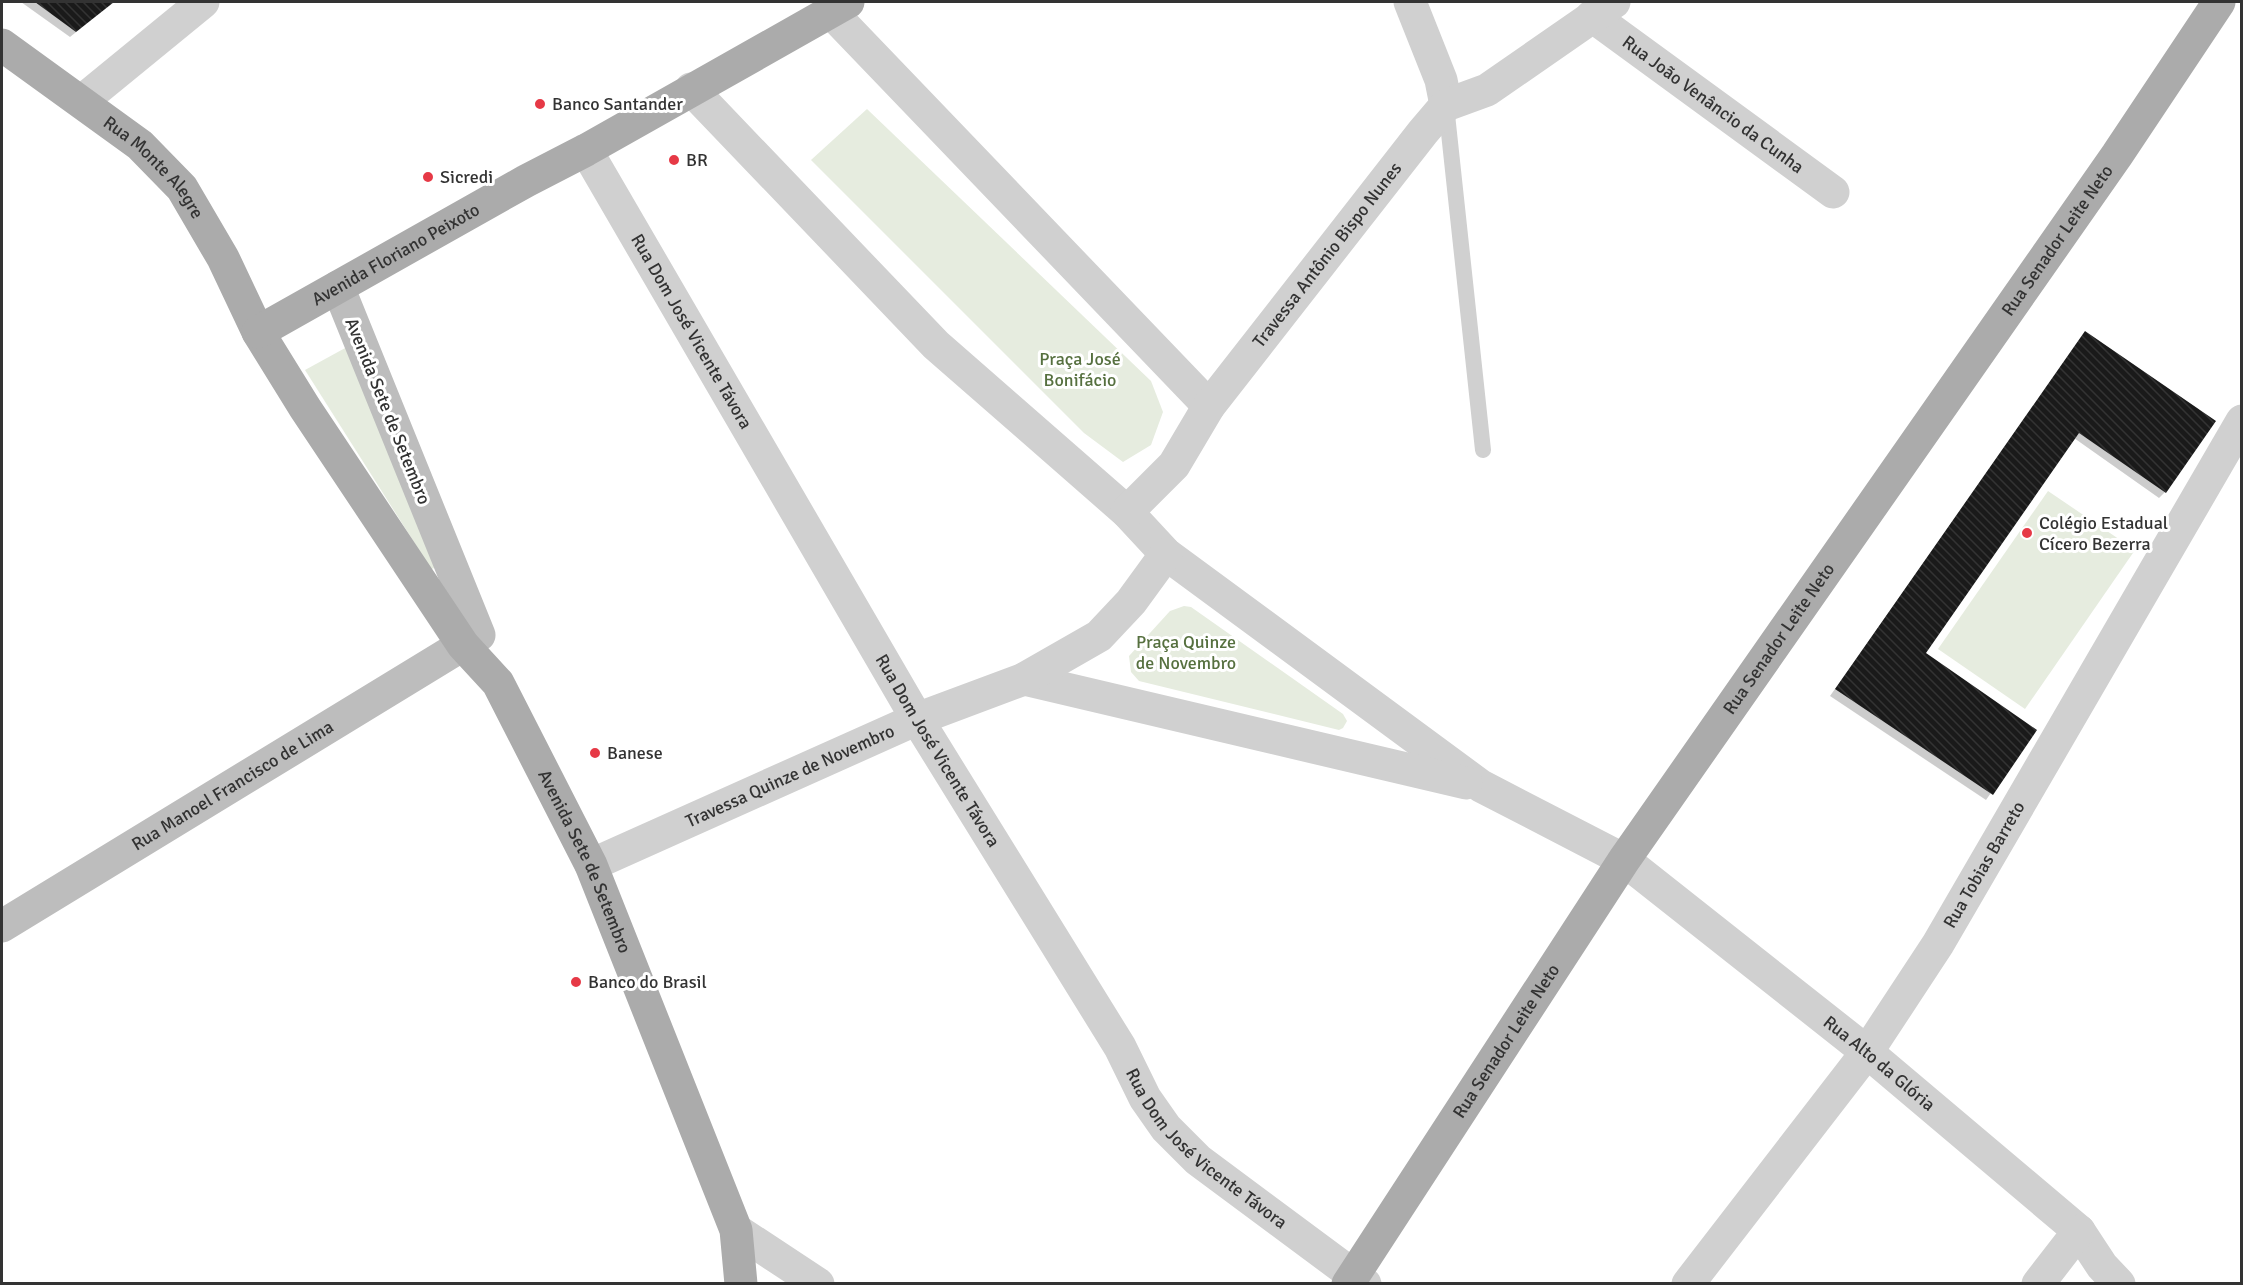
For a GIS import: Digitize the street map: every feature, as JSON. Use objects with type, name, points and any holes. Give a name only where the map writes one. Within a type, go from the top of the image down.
[{"type":"main road","name":"Rua Senador Leite Neto","points":[[1356,1281],[1624,860],[2117,155],[2219,2]]},
{"type":"main road","name":"Avenida Floriano Peixoto","points":[[258,332],[839,6]]},
{"type":"main road","name":"Rua Monte Alegre","points":[[2,45],[140,145],[182,188],[223,258],[258,332]]},
{"type":"main road","name":"Avenida Sete de Setembro","points":[[258,332],[305,408],[471,640],[498,683],[591,865],[736,1230],[741,1284]]},
{"type":"street","points":[[82,101],[203,2]]},
{"type":"street","points":[[1410,2],[1441,80],[1446,105],[1487,90],[1603,9]]},
{"type":"street","points":[[839,6],[1209,406],[1174,465],[1127,513]]},
{"type":"street","name":"Rua João Venâncio da Cunha","points":[[1603,9],[1833,192]]},
{"type":"street","points":[[691,89],[936,345],[1127,513],[1166,554],[1481,786],[1624,860]]},
{"type":"street","name":"Travessa Antônio Bispo Nunes","points":[[1209,406],[1446,105]]},
{"type":"street","name":"Rua Dom José Vicente Távora","points":[[586,150],[917,719],[1120,1047],[1145,1098],[1166,1128],[1198,1160],[1356,1281]]},
{"type":"street","name":"Avenida Sete de Setembro","points":[[338,287],[471,640]]},
{"type":"street","name":"Rua Tobias Barreto","points":[[1688,1284],[1867,1052],[1944,934],[2241,421]]},
{"type":"street","points":[[1024,679],[1099,636],[1131,602],[1166,554]]},
{"type":"street","name":"Rua Manoel Francisco de Lima","points":[[2,926],[471,640]]},
{"type":"street","points":[[1024,679],[1481,786]]},
{"type":"street","name":"Travessa Quinze de Novembro","points":[[591,865],[917,719],[1024,679]]},
{"type":"street","name":"Rua Alto da Glória","points":[[1624,860],[1867,1052],[2079,1231],[2106,1278]]},
{"type":"street","points":[[736,1230],[819,1284]]},
{"type":"street","points":[[2038,1284],[2079,1231]]},
{"type":"lane","points":[[1446,105],[1484,450]]},
{"type":"green space","name":"Praça José Bonifácio","points":[[867,109],[1151,381],[1163,412],[1151,445],[1123,462],[1084,433],[811,160]]},
{"type":"green space","points":[[347,347],[443,566],[431,569],[305,370]]},
{"type":"green space","points":[[2048,491],[2135,550],[2025,709],[1938,649]]},
{"type":"green space","name":"Praça Quinze de Novembro","points":[[1184,606],[1191,607],[1343,714],[1347,721],[1343,728],[1339,730],[1139,681],[1131,672],[1129,656],[1170,611]]},
{"type":"building","points":[[35,2],[114,2],[76,32]]},
{"type":"building","points":[[2085,331],[2216,421],[2166,493],[2079,433],[1926,653],[2037,730],[1993,795],[1835,689]]},
{"type":"place","name":"Banco Santander","points":[[540,104]]},
{"type":"place","name":"BR","points":[[674,160]]},
{"type":"place","name":"Sicredi","points":[[428,177]]},
{"type":"place","name":"Colégio Estadual Cícero Bezerra","points":[[2027,533]]},
{"type":"place","name":"Banese","points":[[595,753]]},
{"type":"place","name":"Banco do Brasil","points":[[576,982]]}]
